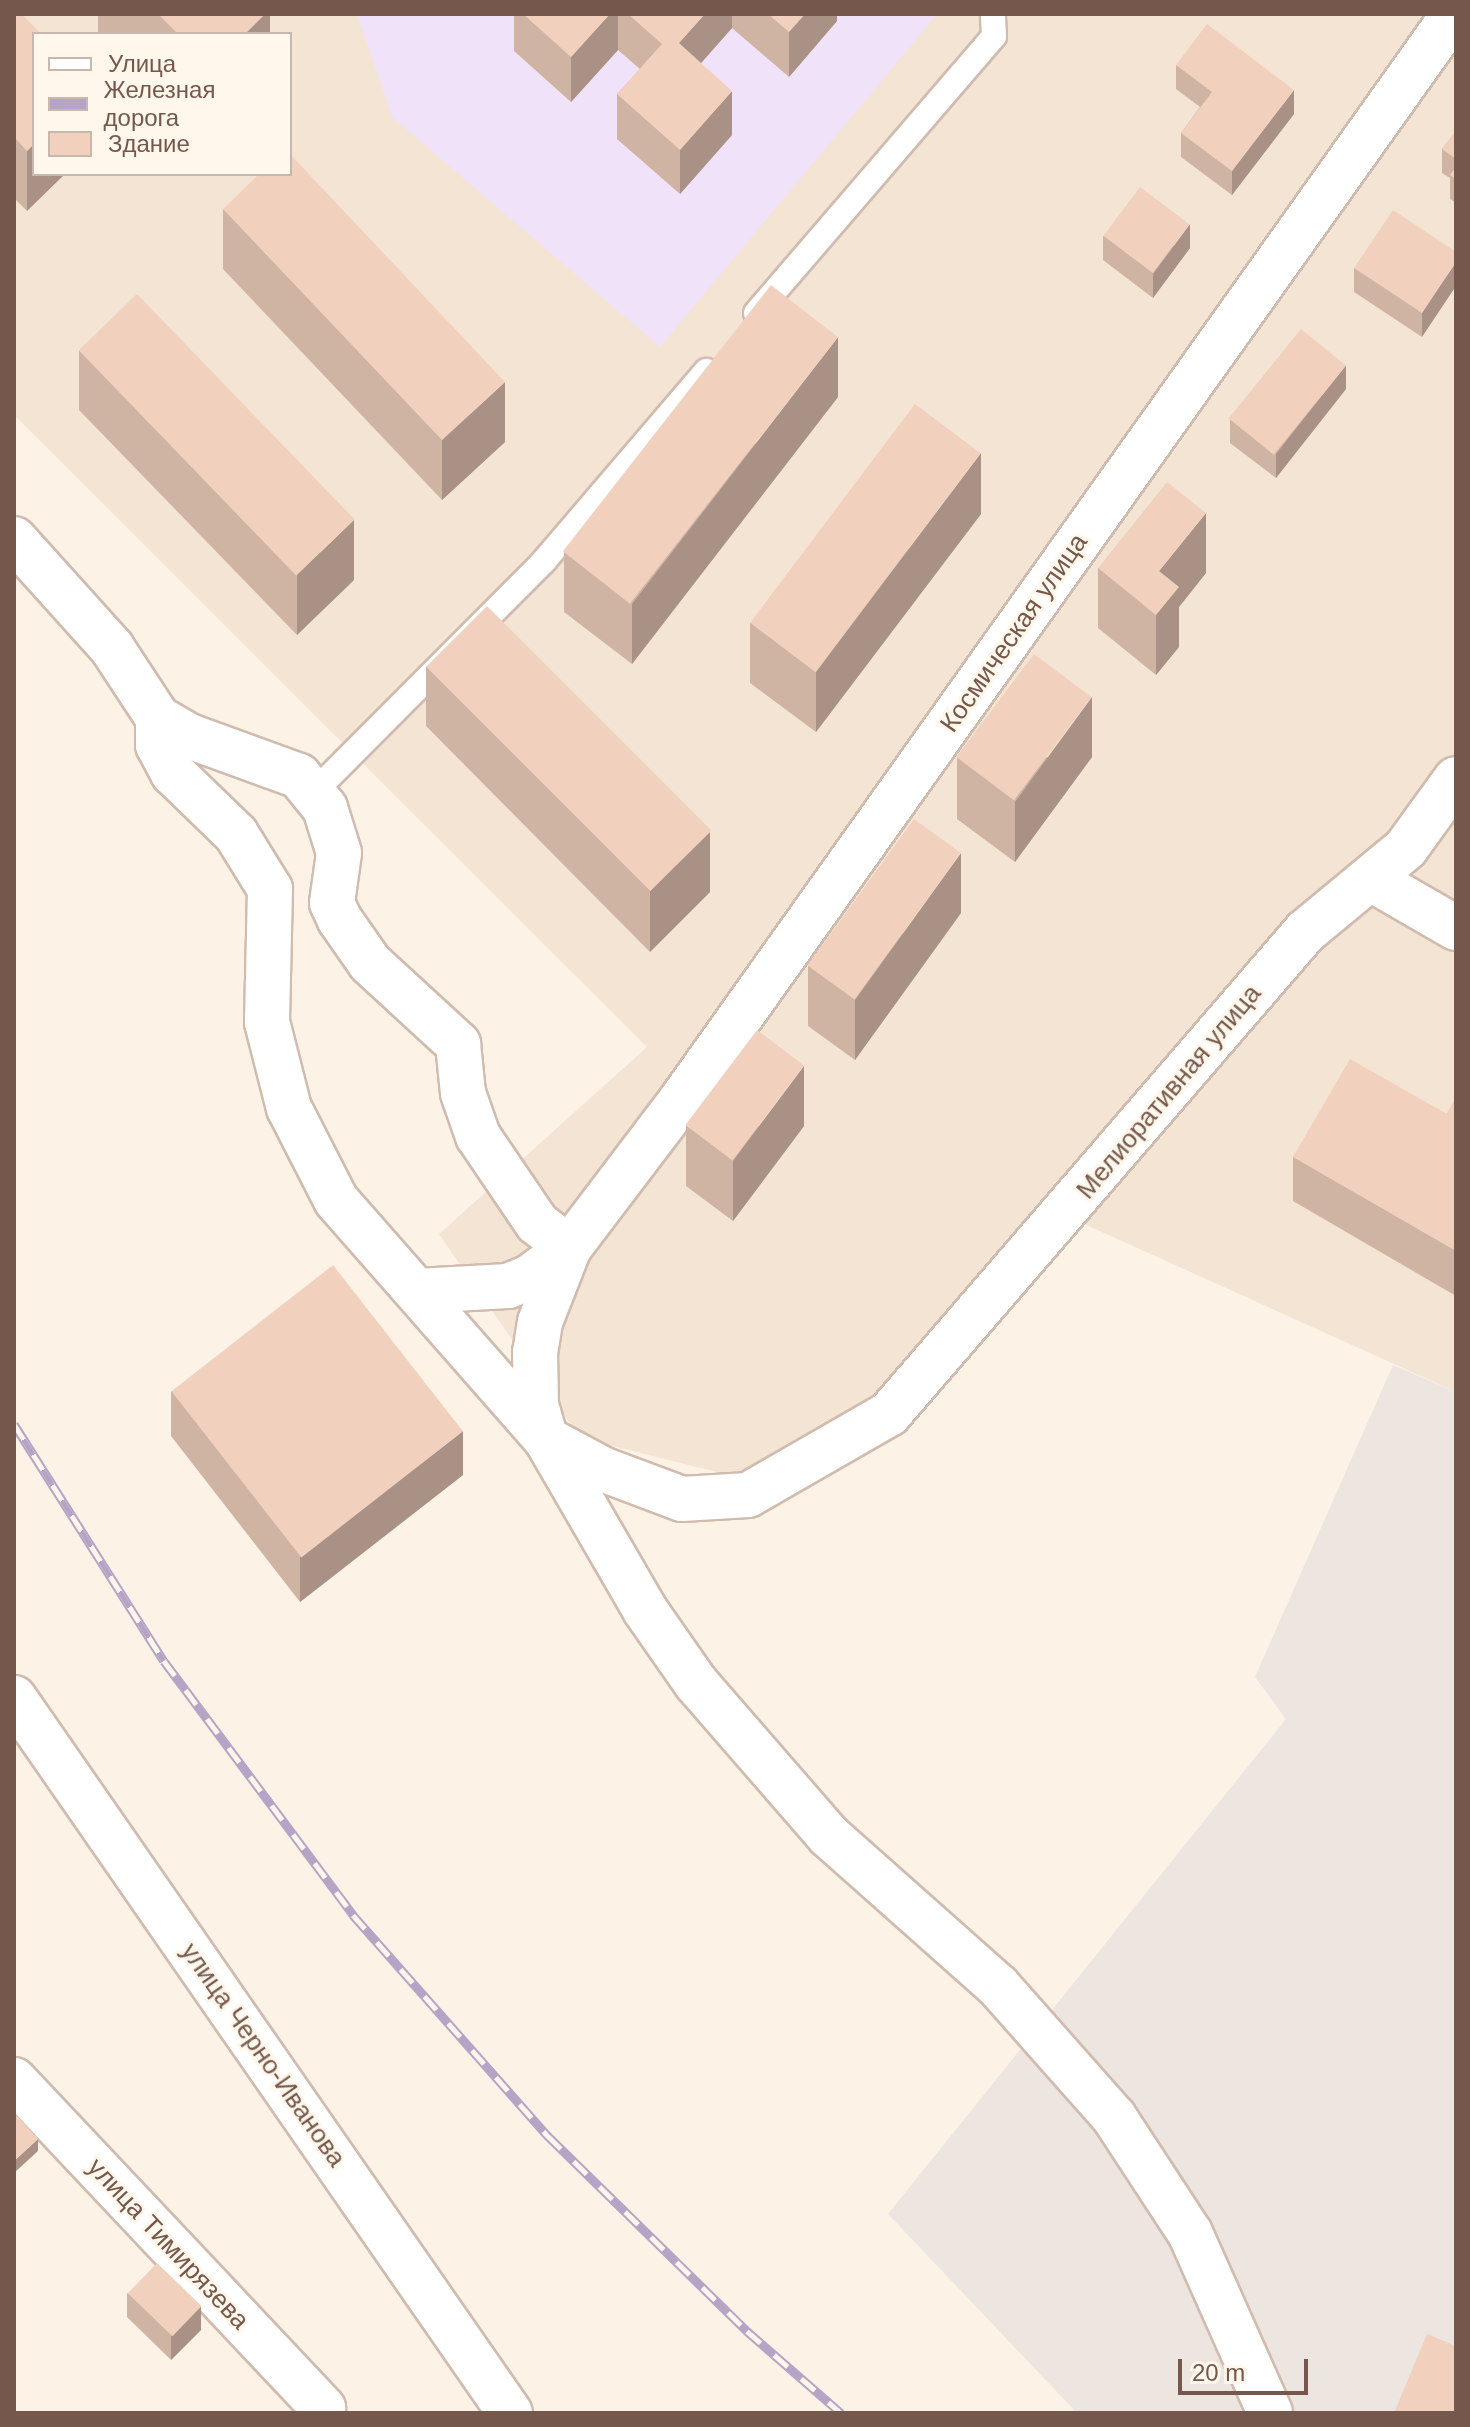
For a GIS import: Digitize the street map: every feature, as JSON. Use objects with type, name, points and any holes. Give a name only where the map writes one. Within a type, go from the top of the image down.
[{"type":"street","name":"Космическая улица","points":[[569,1248],[682,1099],[1454,14]]},
{"type":"street","points":[[14,539],[112,648],[158,718],[189,736],[299,776],[325,808],[339,853],[332,903],[340,920],[370,963],[458,1044],[463,1093],[485,1149],[537,1223],[569,1248]]},
{"type":"street","points":[[158,718],[158,745],[173,773],[236,834],[270,889],[267,1022],[289,1108],[336,1200],[546,1439],[645,1610],[696,1683],[829,1836],[998,1986],[1114,2117],[1190,2233],[1270,2413]]},
{"type":"street","name":"Мелиоративная улица","points":[[546,1439],[602,1469],[682,1499],[713,1499],[748,1495],[889,1414],[1305,932],[1406,848],[1456,779]]},
{"type":"street","points":[[1371,879],[1456,928]]},
{"type":"street","points":[[417,1291],[508,1286],[530,1277],[569,1248]]},
{"type":"street","points":[[546,1439],[536,1405],[535,1352],[540,1322],[569,1248]]},
{"type":"street","name":"улица Черно-Иванова","points":[[14,1698],[510,2413]]},
{"type":"street","name":"улица Тимирязева","points":[[14,2080],[323,2408]]},
{"type":"lane","points":[[738,334],[994,36],[993,14]]},
{"type":"lane","points":[[313,793],[544,561],[718,358]]},
{"type":"shaded area","points":[[14,14],[1456,14],[1456,1392],[1051,1209],[876,1407],[733,1476],[580,1438],[439,1234],[647,1047],[14,415]]},
{"type":"shaded area","points":[[357,14],[937,14],[660,347],[392,117]]},
{"type":"shaded area","points":[[1393,1365],[1456,1392],[1456,2413],[1077,2413],[888,2214],[1286,1719],[1255,1677]]},
{"type":"building","points":[[14,14],[22,14],[39,32],[32,32],[32,146],[27,151],[14,137]]},
{"type":"building","points":[[158,14],[265,14],[247,32],[176,32]]},
{"type":"building","points":[[523,14],[610,14],[571,57]]},
{"type":"building","points":[[628,14],[705,14],[679,43],[732,91],[680,150],[617,94],[662,44]]},
{"type":"building","points":[[768,14],[805,14],[789,32]]},
{"type":"building","points":[[1207,24],[1294,90],[1232,171],[1181,133],[1212,92],[1176,65]]},
{"type":"building","points":[[1456,131],[1456,159],[1442,149]]},
{"type":"building","points":[[292,156],[505,382],[442,440],[223,209],[257,176],[292,176]]},
{"type":"building","points":[[1140,187],[1190,224],[1153,273],[1103,236]]},
{"type":"building","points":[[1393,210],[1456,252],[1456,262],[1422,313],[1354,268]]},
{"type":"building","points":[[771,285],[838,337],[630,604],[563,551]]},
{"type":"building","points":[[137,294],[354,519],[296,575],[79,350]]},
{"type":"building","points":[[1301,329],[1346,366],[1274,455],[1229,418]]},
{"type":"building","points":[[915,404],[980,453],[816,672],[750,623]]},
{"type":"building","points":[[1167,482],[1206,513],[1159,571],[1179,587],[1156,615],[1098,568]]},
{"type":"building","points":[[487,606],[711,830],[650,891],[426,667]]},
{"type":"building","points":[[1034,654],[1092,697],[1014,800],[956,757]]},
{"type":"building","points":[[914,819],[961,853],[855,1000],[808,965]]},
{"type":"building","points":[[757,1030],[804,1066],[733,1161],[685,1125]]},
{"type":"building","points":[[1350,1059],[1447,1114],[1456,1098],[1456,1251],[1293,1157]]},
{"type":"building","points":[[333,1265],[463,1431],[301,1557],[171,1391]]},
{"type":"building","points":[[14,2113],[38,2139],[14,2161]]},
{"type":"building","points":[[157,2263],[202,2306],[172,2336],[128,2293]]},
{"type":"building","points":[[1427,2334],[1456,2346],[1456,2413],[1394,2413]]},
{"type":"railway","points":[[14,1424],[164,1661],[353,1915],[548,2136],[747,2331],[841,2413]]}]
